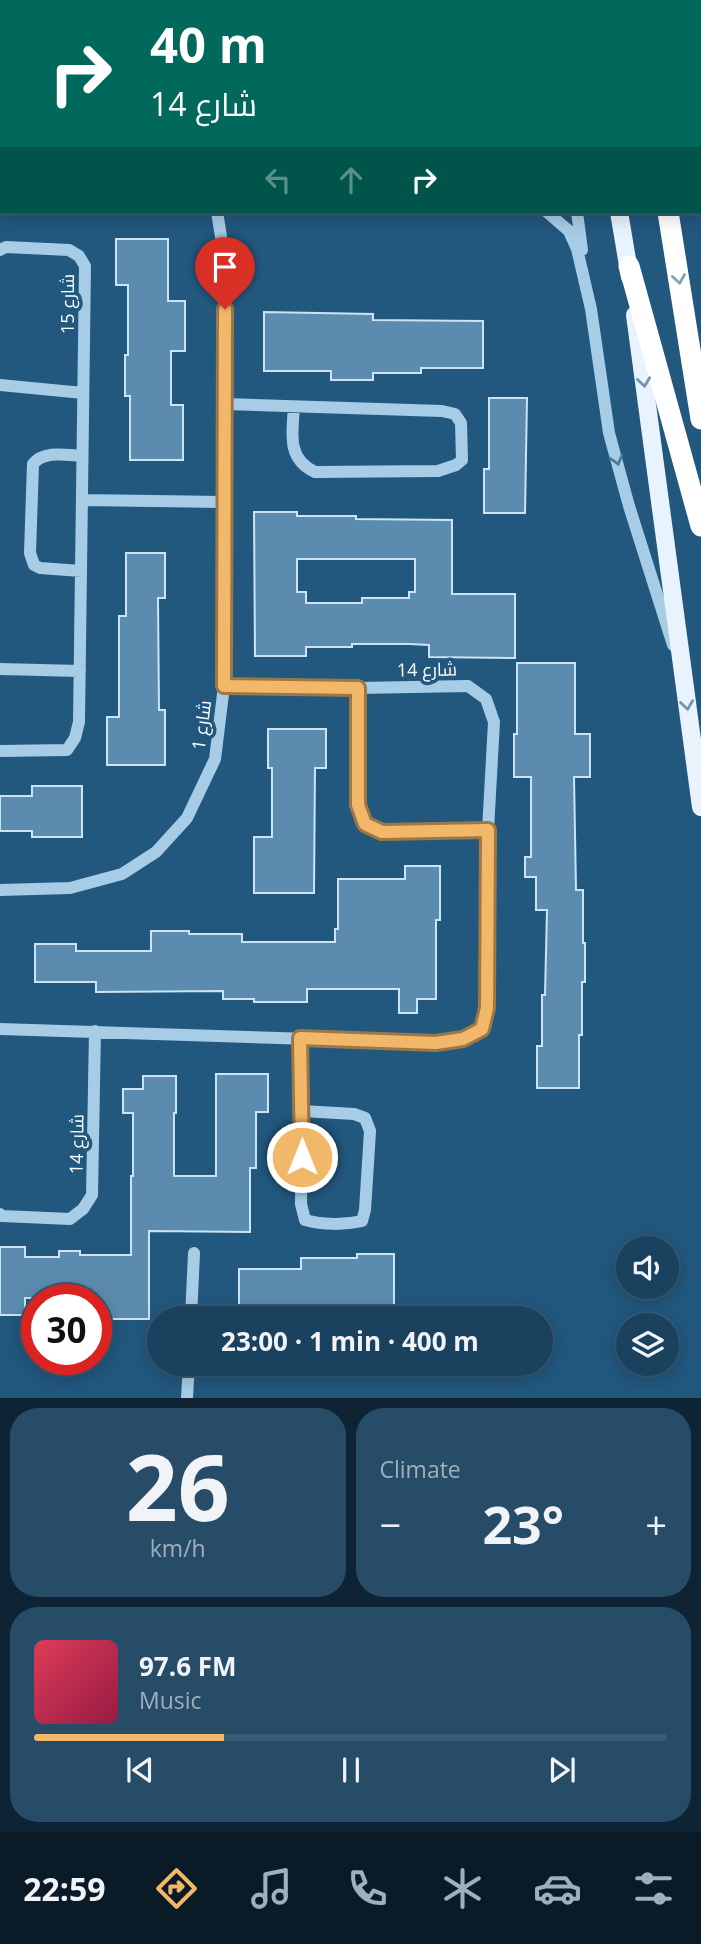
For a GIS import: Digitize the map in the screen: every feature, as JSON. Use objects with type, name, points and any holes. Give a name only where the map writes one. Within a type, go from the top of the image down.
[{"type":"highway","points":[[668,214],[701,419]]},
{"type":"highway","points":[[628,266],[701,526]]},
{"type":"main road","points":[[619,214],[701,807]]},
{"type":"street","name":"شارع 1","points":[[0,890],[71,888],[122,874],[156,852],[187,818],[215,759],[224,686],[223,502],[226,404],[225,261],[217,214]]},
{"type":"street","points":[[549,214],[569,231],[577,248],[591,309]]},
{"type":"street","points":[[577,214],[609,433],[629,506],[683,676]]},
{"type":"street","name":"شارع 15","points":[[0,250],[6,247],[69,250],[79,256],[85,266],[79,722],[75,738],[67,750],[0,751]]},
{"type":"street","points":[[0,385],[83,393]]},
{"type":"street","points":[[226,404],[442,411],[455,414],[461,423],[462,460],[438,471],[315,471],[304,467],[296,457],[292,431],[294,407]]},
{"type":"street","points":[[81,570],[40,568],[31,559],[30,540],[33,464],[37,459],[48,455],[82,456]]},
{"type":"street","points":[[82,500],[223,502]]},
{"type":"street","points":[[0,669],[80,671]]},
{"type":"street","name":"شارع 14","points":[[0,1029],[436,1043],[463,1039],[482,1029],[487,1008],[488,830],[494,722],[486,699],[468,686],[224,686]]},
{"type":"street","points":[[358,688],[358,805],[365,824],[382,832],[488,830]]},
{"type":"street","name":"شارع 14","points":[[0,1214],[70,1219],[83,1209],[92,1195],[95,1031]]},
{"type":"street","points":[[300,1038],[301,1204],[305,1220],[316,1223],[362,1221],[370,1131],[365,1118],[354,1114],[302,1111]]},
{"type":"street","points":[[192,1306],[194,1254]]},
{"type":"street","points":[[187,1398],[188,1376]]},
{"type":"building","points":[[116,239],[168,239],[168,301],[185,301],[185,351],[171,351],[171,405],[183,405],[183,460],[130,460],[130,396],[125,396],[128,285],[116,285]]},
{"type":"building","points":[[264,312],[373,314],[373,320],[483,321],[483,368],[421,368],[421,373],[373,373],[373,380],[331,380],[331,371],[264,371]]},
{"type":"building","points":[[489,398],[527,398],[525,513],[484,513],[484,469],[489,469]]},
{"type":"building","points":[[254,512],[297,512],[297,516],[356,516],[356,519],[452,520],[452,594],[515,594],[515,658],[429,657],[429,645],[409,644],[306,647],[306,656],[255,656]],"holes":[[[297,559],[415,559],[415,592],[409,592],[409,598],[362,598],[362,603],[306,603],[306,592],[297,592]]]},
{"type":"building","points":[[126,553],[165,553],[165,598],[158,598],[159,710],[165,710],[165,765],[107,765],[107,717],[119,717],[119,616],[126,616]]},
{"type":"building","points":[[517,663],[575,663],[575,734],[590,734],[590,777],[574,777],[576,890],[583,890],[585,943],[582,1035],[579,1035],[579,1088],[537,1088],[537,1046],[542,1046],[542,995],[545,995],[547,910],[536,910],[536,877],[525,877],[525,857],[531,857],[531,777],[514,777]]},
{"type":"building","points":[[268,729],[326,729],[326,768],[315,768],[314,893],[254,893],[254,837],[272,837],[272,768],[268,768]]},
{"type":"building","points":[[32,786],[82,786],[82,837],[32,837],[32,831],[0,831],[0,796],[32,796]]},
{"type":"building","points":[[405,866],[440,866],[440,920],[436,920],[436,999],[417,999],[417,1013],[399,1013],[399,989],[307,989],[307,1002],[254,1002],[254,999],[223,999],[223,991],[96,992],[96,982],[35,982],[35,944],[76,944],[76,951],[151,951],[151,931],[242,934],[242,942],[335,942],[335,929],[338,929],[338,879],[405,879]]},
{"type":"building","points":[[216,1074],[268,1074],[268,1112],[256,1112],[256,1168],[250,1168],[250,1232],[149,1231],[147,1319],[112,1319],[112,1284],[21,1284],[21,1315],[0,1315],[0,1247],[25,1247],[25,1257],[59,1257],[59,1251],[80,1251],[80,1255],[131,1255],[133,1113],[123,1113],[123,1089],[143,1089],[143,1076],[176,1076],[174,1176],[216,1176]]},
{"type":"building","points":[[357,1254],[394,1254],[394,1306],[239,1306],[239,1269],[301,1269],[301,1258],[357,1258]]},
{"type":"route","points":[[225,309],[224,686],[358,688],[358,805],[365,824],[382,832],[488,830],[487,1008],[482,1029],[463,1039],[436,1043],[300,1038],[302,1157]]}]
